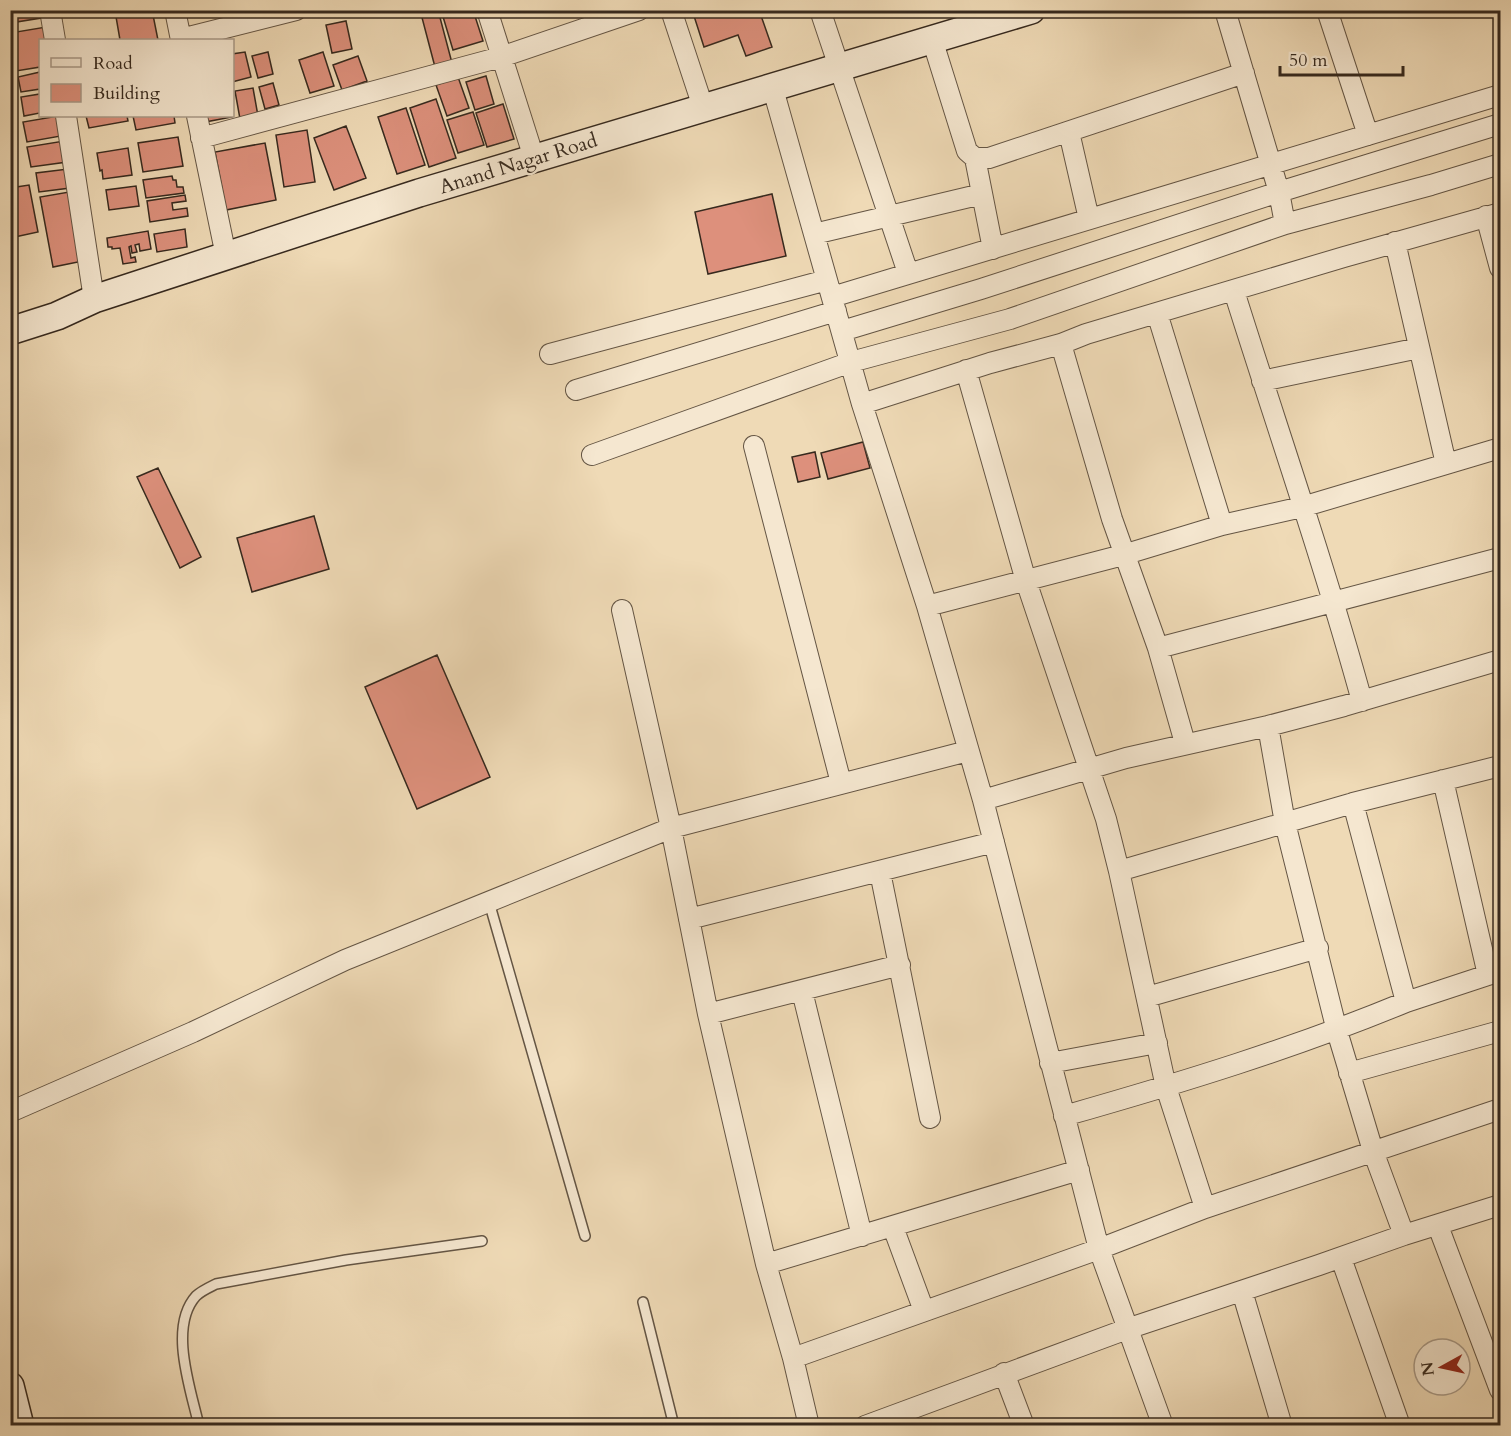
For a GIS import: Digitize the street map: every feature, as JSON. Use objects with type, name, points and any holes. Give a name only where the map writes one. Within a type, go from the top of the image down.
[{"type":"street","points":[[50,10],[55,39]]},
{"type":"street","points":[[175,10],[181,39]]},
{"type":"street","points":[[185,39],[296,10]]},
{"type":"street","points":[[487,10],[534,158]]},
{"type":"street","points":[[201,138],[501,57],[639,10]]},
{"type":"street","points":[[671,10],[703,107]]},
{"type":"street","points":[[820,10],[908,273]]},
{"type":"street","name":"Anand Nagar Road","points":[[10,331],[57,316],[94,299],[534,158],[703,107],[773,89],[838,67],[1031,10]]},
{"type":"street","points":[[1224,10],[1279,192],[1285,224]]},
{"type":"street","points":[[1327,10],[1368,135]]},
{"type":"street","points":[[932,39],[966,151],[975,158],[989,158],[1244,73]]},
{"type":"street","points":[[773,89],[862,404],[927,606],[983,800],[1098,1249],[1163,1425]]},
{"type":"street","points":[[576,390],[832,296],[1271,166],[1500,95]]},
{"type":"street","points":[[66,117],[94,299]]},
{"type":"street","points":[[197,117],[226,256]]},
{"type":"street","points":[[842,331],[1500,124]]},
{"type":"street","points":[[1069,132],[1089,219]]},
{"type":"street","points":[[975,158],[993,249]]},
{"type":"street","points":[[592,455],[850,362],[1010,319],[1285,224],[1500,164]]},
{"type":"street","points":[[814,234],[982,194]]},
{"type":"street","points":[[862,404],[966,370],[1061,344],[1086,334],[1493,214],[1500,268]]},
{"type":"street","points":[[1395,242],[1446,464]]},
{"type":"street","points":[[1234,291],[1302,507],[1334,600],[1362,701]]},
{"type":"street","points":[[550,354],[832,296]]},
{"type":"street","points":[[1157,313],[1222,525]]},
{"type":"street","points":[[1061,344],[1123,555],[1158,648],[1185,743]]},
{"type":"street","points":[[1262,381],[1419,348]]},
{"type":"street","points":[[966,370],[1026,581],[1106,819],[1166,1087],[1205,1208]]},
{"type":"street","points":[[754,446],[841,783]]},
{"type":"street","points":[[927,606],[1123,555],[1222,525],[1302,507],[1500,448]]},
{"type":"street","points":[[1158,648],[1500,558]]},
{"type":"street","points":[[622,610],[671,828],[708,1014],[766,1264],[793,1358],[809,1425]]},
{"type":"street","points":[[983,800],[1089,768],[1185,743],[1268,726],[1362,701],[1500,660]]},
{"type":"street","points":[[1268,726],[1285,823],[1337,1031],[1373,1151],[1404,1235]]},
{"type":"street","points":[[10,1112],[192,1032],[345,960],[671,828],[968,751]]},
{"type":"street","points":[[1119,871],[1353,803],[1500,766]]},
{"type":"street","points":[[1064,1116],[1166,1087],[1337,1031],[1406,1002],[1494,973],[1443,780]]},
{"type":"street","points":[[1353,803],[1406,1002]]},
{"type":"street","points":[[689,919],[994,842]]},
{"type":"street","points":[[880,872],[930,1118]]},
{"type":"street","points":[[1147,997],[1317,948]]},
{"type":"street","points":[[708,1014],[900,965]]},
{"type":"street","points":[[802,991],[862,1236]]},
{"type":"street","points":[[1349,1073],[1500,1031]]},
{"type":"street","points":[[1050,1063],[1157,1043]]},
{"type":"street","points":[[793,1358],[1098,1249],[1205,1208],[1500,1109]]},
{"type":"street","points":[[766,1264],[1079,1170]]},
{"type":"street","points":[[865,1425],[909,1418],[1004,1373],[1126,1329],[1500,1205]]},
{"type":"street","points":[[1437,1226],[1500,1390]]},
{"type":"street","points":[[893,1227],[924,1311]]},
{"type":"street","points":[[1341,1257],[1400,1425]]},
{"type":"street","points":[[1242,1291],[1282,1425]]},
{"type":"street","points":[[1004,1373],[1024,1425]]},
{"type":"street","points":[[10,1386],[20,1425]]},
{"type":"lane","points":[[489,902],[585,1236]]},
{"type":"lane","points":[[199,1425],[186,1370],[182,1340],[187,1311],[197,1295],[216,1284],[346,1260],[482,1241]]},
{"type":"lane","points":[[643,1302],[674,1425]]},
{"type":"building","points":[[10,10],[40,10],[41,18],[10,23]]},
{"type":"building","points":[[152,10],[158,39],[120,39],[115,11]]},
{"type":"building","points":[[420,10],[438,10],[452,63],[435,67]]},
{"type":"building","points":[[441,10],[473,10],[483,41],[453,50]]},
{"type":"building","points":[[711,10],[759,10],[772,47],[746,56],[738,35],[704,47],[694,16]]},
{"type":"building","points":[[346,21],[352,49],[332,53],[326,25]]},
{"type":"building","points":[[46,27],[48,39],[39,39],[39,67],[16,71],[10,33]]},
{"type":"building","points":[[245,52],[251,77],[234,81],[234,54]]},
{"type":"building","points":[[268,52],[273,74],[258,78],[252,56]]},
{"type":"building","points":[[323,52],[334,86],[310,93],[299,60]]},
{"type":"building","points":[[358,56],[367,81],[342,90],[333,65]]},
{"type":"building","points":[[39,72],[39,89],[21,92],[18,77]]},
{"type":"building","points":[[486,76],[494,104],[475,110],[466,82]]},
{"type":"building","points":[[458,77],[469,108],[447,116],[436,85]]},
{"type":"building","points":[[273,83],[279,105],[265,109],[259,87]]},
{"type":"building","points":[[253,88],[258,116],[240,119],[235,91]]},
{"type":"building","points":[[39,94],[39,113],[24,116],[21,97]]},
{"type":"building","points":[[436,99],[456,158],[429,167],[410,108]]},
{"type":"building","points":[[503,104],[514,139],[487,147],[476,113]]},
{"type":"building","points":[[406,108],[425,165],[397,174],[378,117]]},
{"type":"building","points":[[473,112],[484,145],[458,153],[447,120]]},
{"type":"building","points":[[58,117],[61,136],[27,142],[23,122]]},
{"type":"building","points":[[86,117],[127,117],[128,121],[89,128]]},
{"type":"building","points":[[133,117],[174,117],[175,123],[136,130]]},
{"type":"building","points":[[204,117],[232,117],[205,122]]},
{"type":"building","points":[[346,126],[366,178],[334,190],[314,138]]},
{"type":"building","points":[[307,130],[315,182],[284,187],[276,135]]},
{"type":"building","points":[[178,137],[183,166],[143,172],[138,143]]},
{"type":"building","points":[[64,141],[67,162],[31,167],[27,147]]},
{"type":"building","points":[[265,143],[276,200],[226,210],[215,152]]},
{"type":"building","points":[[128,148],[132,175],[103,179],[97,153]]},
{"type":"building","points":[[68,169],[70,188],[39,192],[36,173]]},
{"type":"building","points":[[172,176],[173,180],[176,180],[177,187],[183,187],[184,193],[146,198],[143,180]]},
{"type":"building","points":[[29,185],[38,232],[10,238],[10,188]]},
{"type":"building","points":[[136,186],[139,206],[109,210],[106,190]]},
{"type":"building","points":[[69,192],[83,261],[53,267],[40,197]]},
{"type":"building","points":[[772,194],[786,256],[708,274],[695,212]]},
{"type":"building","points":[[185,195],[186,201],[172,203],[173,210],[187,208],[188,216],[150,222],[147,201]]},
{"type":"building","points":[[185,229],[187,247],[157,252],[154,234]]},
{"type":"building","points":[[148,231],[151,249],[140,251],[139,244],[135,245],[137,252],[132,253],[131,246],[129,247],[131,258],[135,257],[136,262],[123,264],[120,248],[108,247],[107,238]]},
{"type":"building","points":[[863,442],[870,468],[828,479],[821,453]]},
{"type":"building","points":[[815,452],[820,477],[798,482],[792,457]]},
{"type":"building","points":[[158,468],[201,557],[180,568],[137,477]]},
{"type":"building","points":[[314,516],[329,569],[252,592],[237,538]]},
{"type":"building","points":[[437,655],[490,777],[417,809],[365,687]]}]
